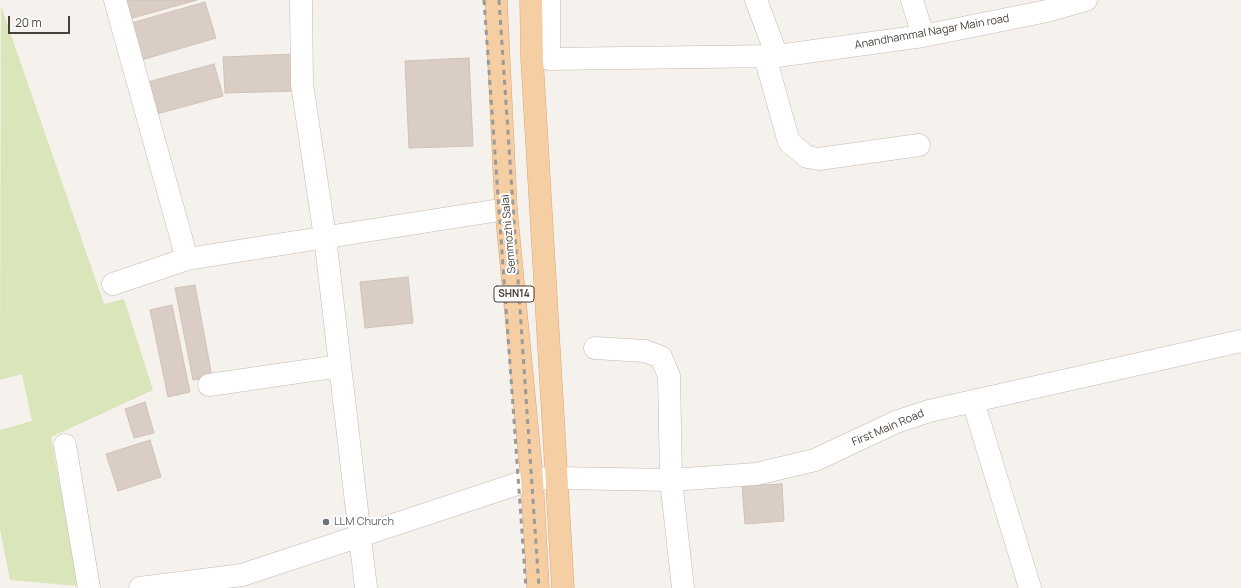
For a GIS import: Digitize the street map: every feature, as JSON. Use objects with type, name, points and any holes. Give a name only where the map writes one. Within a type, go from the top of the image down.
[{"type":"main road","name":"Semmozhi Salai","points":[[496,0],[506,209],[532,480],[538,588]]},
{"type":"main road","name":"SHN14","points":[[532,0],[541,59],[557,478],[563,588]]},
{"type":"street","points":[[115,0],[188,259]]},
{"type":"street","points":[[301,0],[302,84],[324,237],[366,588]]},
{"type":"street","points":[[541,59],[548,0]]},
{"type":"street","points":[[756,0],[771,57],[789,142],[807,157],[819,159],[919,145]]},
{"type":"street","points":[[912,0],[923,36]]},
{"type":"street","name":"Anandhammal Nagar Main road","points":[[541,59],[771,57],[923,36],[1046,5],[1086,0]]},
{"type":"street","points":[[113,284],[188,259],[506,209]]},
{"type":"street","name":"First Main Road","points":[[140,588],[242,575],[359,535],[532,480],[557,478],[672,480],[756,474],[815,460],[896,422],[929,411],[1241,341]]},
{"type":"street","points":[[595,348],[645,351],[661,357],[669,376],[672,480],[683,588]]},
{"type":"street","points":[[209,385],[340,366]]},
{"type":"street","points":[[973,401],[1030,588]]},
{"type":"street","points":[[65,445],[89,588]]},
{"type":"green space","points":[[1,6],[104,304],[124,299],[153,390],[51,437],[78,586],[10,580],[0,529],[0,430],[32,421],[22,374],[0,380]]},
{"type":"building","points":[[124,0],[197,0],[129,19]]},
{"type":"building","points":[[205,2],[216,38],[138,61],[128,24]]},
{"type":"building","points":[[295,54],[297,91],[225,93],[223,57]]},
{"type":"building","points":[[469,58],[473,146],[409,148],[405,61]]},
{"type":"building","points":[[214,64],[223,96],[153,115],[144,83]]},
{"type":"building","points":[[408,277],[413,323],[365,328],[360,282]]},
{"type":"building","points":[[195,285],[212,377],[193,380],[175,288]]},
{"type":"building","points":[[172,305],[190,392],[168,397],[150,310]]},
{"type":"building","points":[[145,402],[154,433],[134,438],[125,409]]},
{"type":"building","points":[[150,440],[161,477],[118,491],[106,454]]},
{"type":"building","points":[[782,484],[784,521],[745,524],[742,486]]},
{"type":"railway","points":[[484,0],[526,588]]},
{"type":"railway","points":[[499,0],[539,588]]},
{"type":"place","name":"LLM Church","points":[[326,522]]}]
